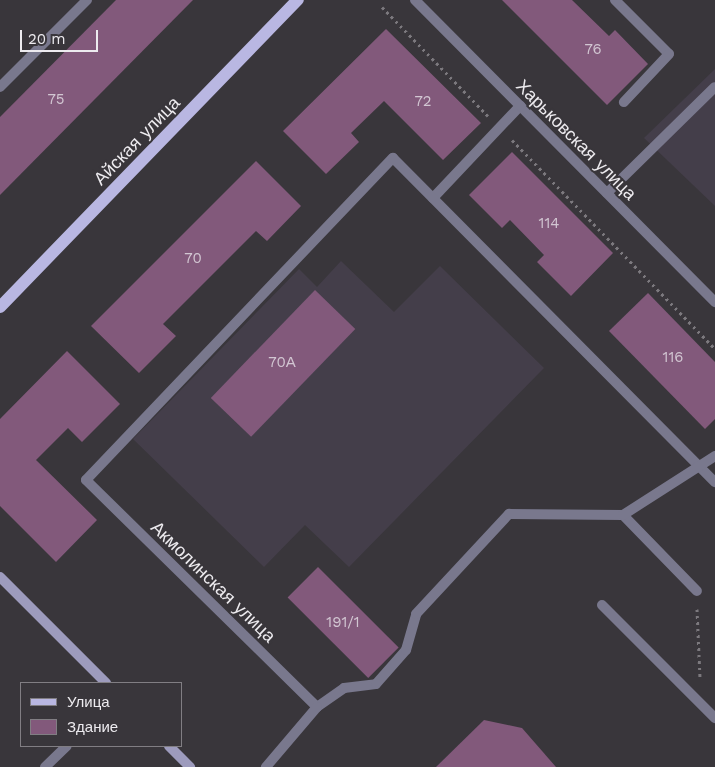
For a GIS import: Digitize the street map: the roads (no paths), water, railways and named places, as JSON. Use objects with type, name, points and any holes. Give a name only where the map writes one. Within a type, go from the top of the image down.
[{"type":"main road","name":"Айская улица","points":[[0,306],[298,0]]},
{"type":"main road","points":[[0,577],[105,682]]},
{"type":"main road","points":[[170,747],[190,767]]},
{"type":"street","points":[[0,87],[87,0]]},
{"type":"street","name":"Харьковская улица","points":[[415,0],[715,302]]},
{"type":"street","points":[[615,0],[669,54],[624,102]]},
{"type":"street","points":[[606,193],[715,87]]},
{"type":"street","points":[[520,106],[433,198],[715,482]]},
{"type":"street","name":"Акмолинская улица","points":[[317,708],[86,480],[393,158],[433,198]]},
{"type":"street","points":[[266,767],[317,708],[344,688],[376,684],[406,650],[416,614],[509,514],[623,515],[701,468],[715,456]]},
{"type":"street","points":[[623,515],[697,591]]},
{"type":"street","points":[[602,605],[715,718]]},
{"type":"street","points":[[45,767],[66,747]]}]
